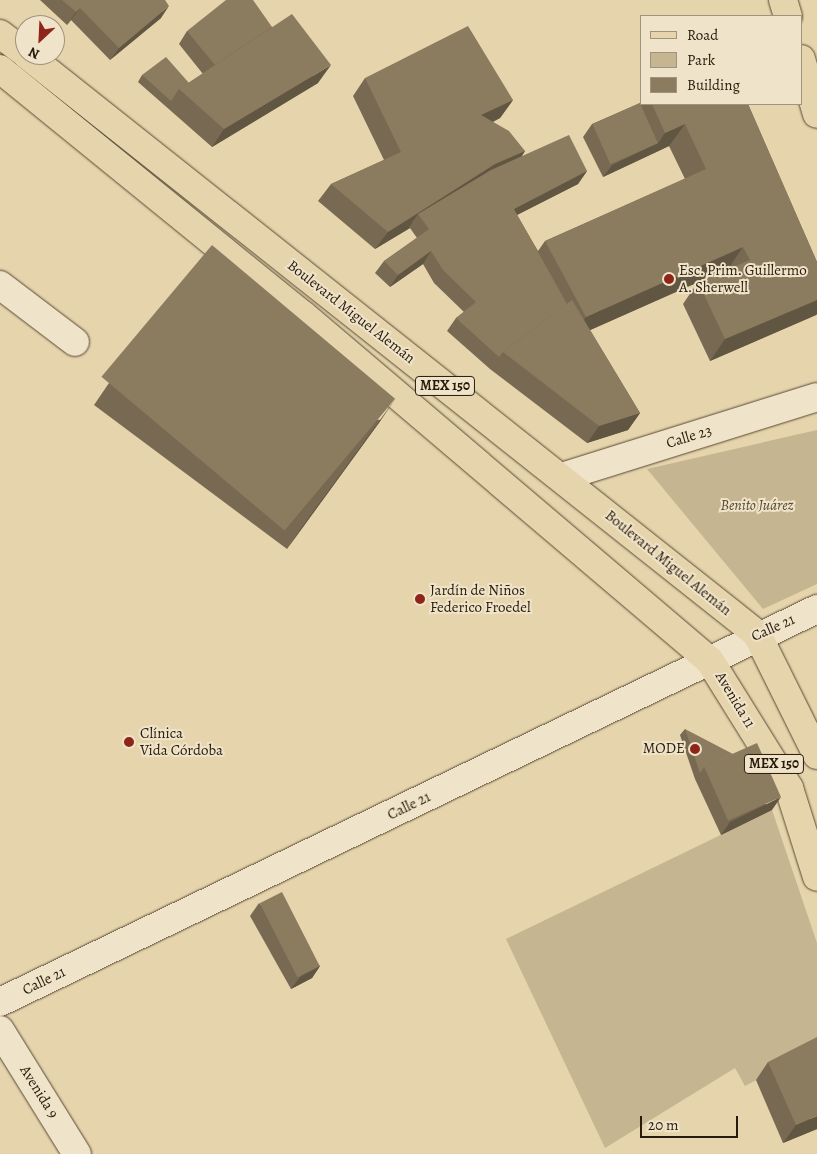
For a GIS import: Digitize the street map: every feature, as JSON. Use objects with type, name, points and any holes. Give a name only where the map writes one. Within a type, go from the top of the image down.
[{"type":"main road","points":[[783,0],[788,15]]},
{"type":"main road","name":"Boulevard Miguel Alemán","points":[[0,34],[15,46]]},
{"type":"main road","points":[[802,62],[817,114]]},
{"type":"main road","name":"Boulevard Miguel Alemán","points":[[40,65],[562,477],[757,634],[817,755]]},
{"type":"main road","name":"Boulevard Miguel Alemán","points":[[0,69],[304,315],[710,661]]},
{"type":"main road","points":[[304,315],[325,291]]},
{"type":"main road","name":"Avenida 11","points":[[710,661],[788,788],[817,877]]},
{"type":"street","points":[[0,284],[75,342]]},
{"type":"street","name":"Calle 23","points":[[562,477],[817,397]]},
{"type":"street","name":"Calle 21","points":[[0,1002],[710,661],[757,634],[817,609]]},
{"type":"street","name":"Avenida 9","points":[[0,1030],[77,1154]]},
{"type":"green space","name":"Benito Juárez","points":[[817,430],[817,584],[763,609],[647,469]]},
{"type":"green space","points":[[772,810],[817,943],[817,1048],[745,1086],[735,1068],[605,1148],[506,939]]},
{"type":"building","points":[[62,0],[165,0],[169,6],[119,48],[80,8],[76,12]]},
{"type":"building","points":[[226,0],[253,0],[272,27],[215,65],[187,31]]},
{"type":"building","points":[[292,14],[331,65],[224,129],[179,89]]},
{"type":"building","points":[[468,26],[513,100],[481,115],[509,131],[525,151],[495,164],[388,232],[331,184],[401,152],[365,78]]},
{"type":"building","points":[[166,57],[189,83],[179,89],[171,101],[142,75]]},
{"type":"building","points":[[640,103],[658,143],[610,164],[592,124]]},
{"type":"building","points":[[652,105],[748,105],[817,262],[817,300],[725,339],[698,282],[750,260],[743,247],[586,317],[545,241],[706,169],[685,124],[665,133]]},
{"type":"building","points":[[569,135],[587,171],[514,209],[567,304],[499,357],[456,318],[476,302],[443,270],[431,251],[398,275],[384,261],[429,229],[418,214],[491,170]]},
{"type":"building","points":[[212,245],[395,399],[285,530],[101,377]]},
{"type":"building","points":[[572,300],[640,413],[599,426],[503,352]]},
{"type":"building","points":[[685,729],[733,754],[704,767],[700,773]]},
{"type":"building","points":[[757,743],[781,797],[728,820],[704,767]]},
{"type":"building","points":[[282,892],[320,966],[297,977],[260,903]]},
{"type":"building","points":[[817,1037],[817,1116],[796,1125],[768,1062]]},
{"type":"place","name":"Esc. Prim. Guillermo A. Sherwell","points":[[669,279]]},
{"type":"place","name":"Jardín de Niños Federico Froedel","points":[[420,599]]},
{"type":"place","name":"Clínica Vida Córdoba","points":[[129,742]]},
{"type":"place","name":"MODE","points":[[695,749]]}]
